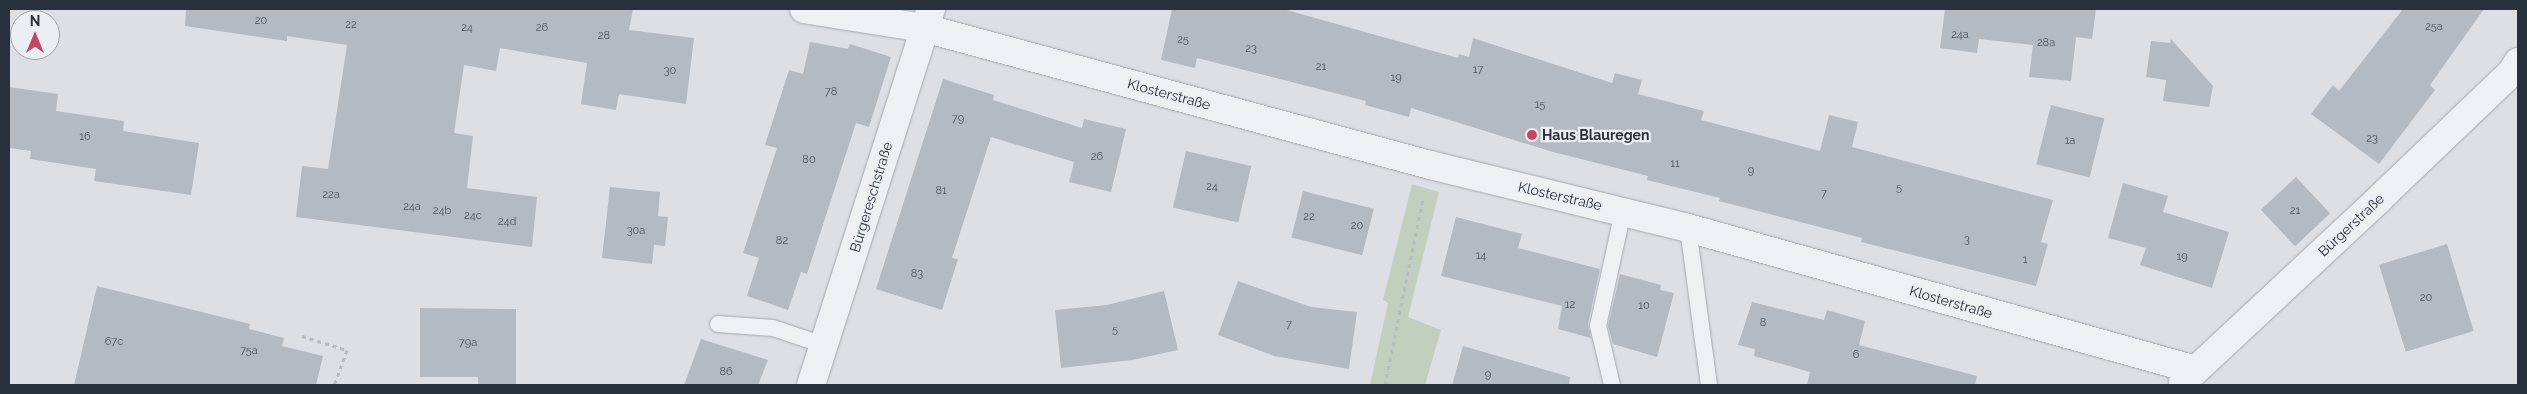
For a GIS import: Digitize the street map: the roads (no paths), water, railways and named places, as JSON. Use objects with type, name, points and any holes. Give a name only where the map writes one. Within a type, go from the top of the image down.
[{"type":"street","name":"Klosterstraße","points":[[804,9],[927,18],[1430,165],[1688,228],[2188,378]]},
{"type":"street","name":"Bürgereschstraße","points":[[811,385],[927,18]]},
{"type":"street","name":"Bürgerstraße","points":[[2188,378],[2393,186],[2512,72],[2518,62]]},
{"type":"lane","points":[[1612,385],[1598,326],[1623,211]]},
{"type":"lane","points":[[1688,228],[1709,385]]},
{"type":"lane","points":[[718,324],[773,328],[824,344]]},
{"type":"place","name":"Haus Blauregen","points":[[1532,135]]}]
